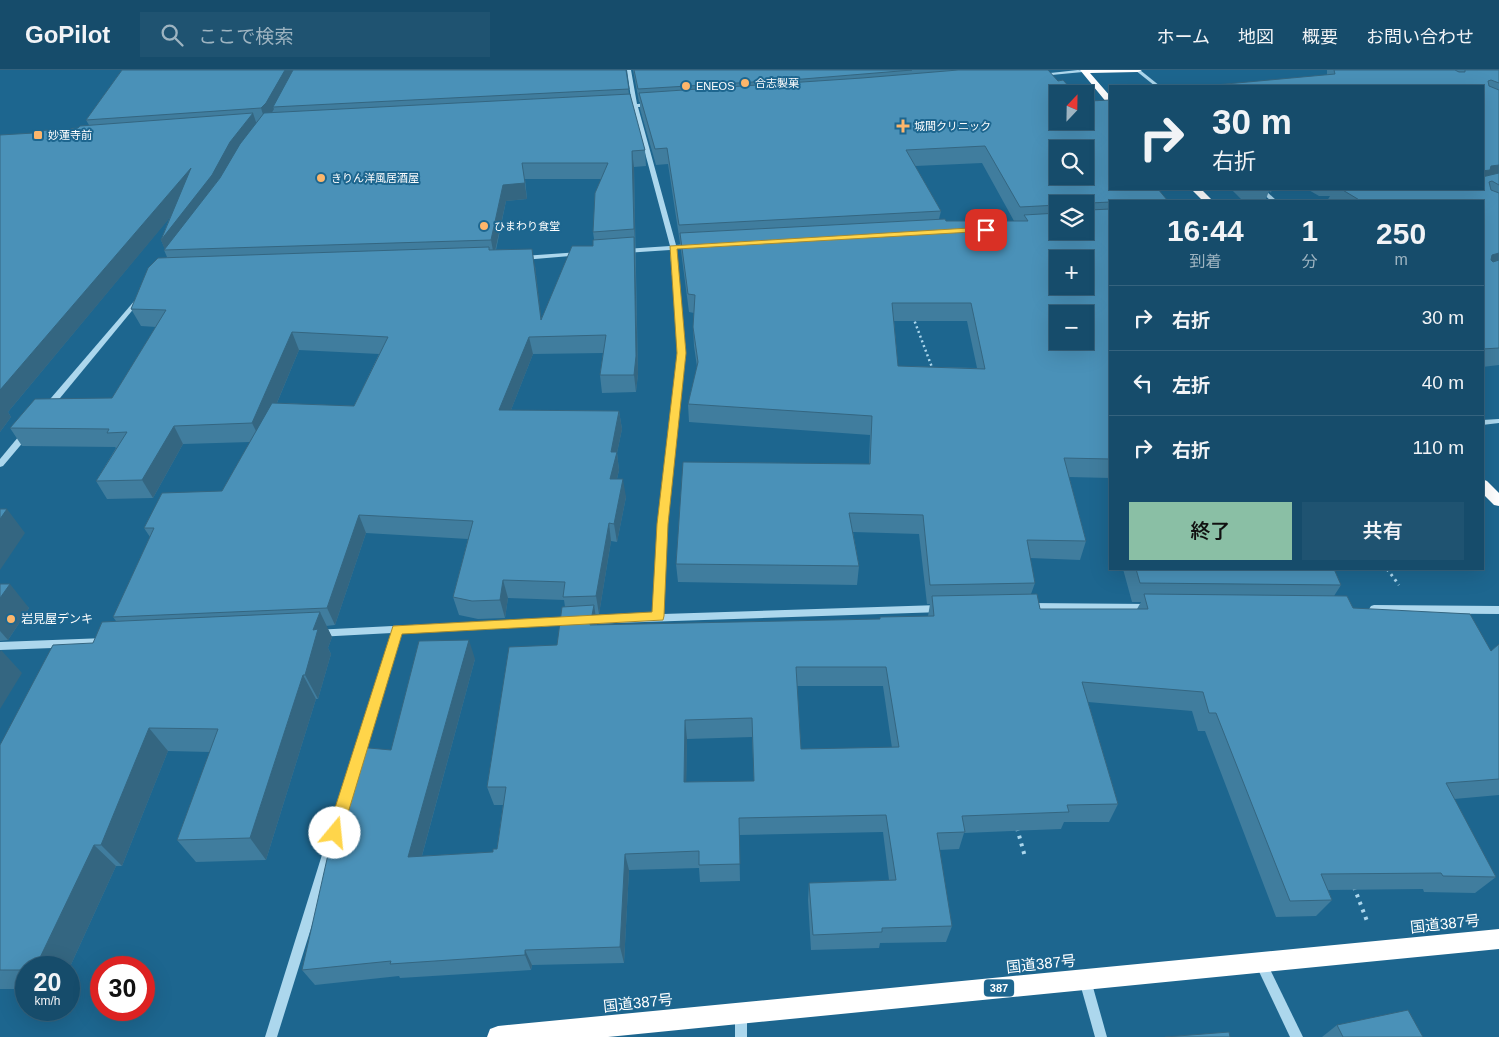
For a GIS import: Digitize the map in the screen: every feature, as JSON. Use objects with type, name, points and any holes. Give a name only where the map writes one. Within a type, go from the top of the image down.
[{"type":"highway","points":[[1083,71],[1138,70]]},
{"type":"highway","points":[[1083,71],[1109,100]]},
{"type":"highway","points":[[1197,190],[1207,200]]},
{"type":"highway","points":[[1484,486],[1499,501]]},
{"type":"highway","name":"国道387号","points":[[498,1037],[553,1034],[741,1013],[1499,939]]},
{"type":"street","points":[[629,70],[634,106],[673,247],[682,353],[662,524],[658,616]]},
{"type":"street","points":[[1138,70],[1157,85]]},
{"type":"street","points":[[1034,76],[1083,71]]},
{"type":"street","points":[[618,107],[663,105]]},
{"type":"street","points":[[1262,190],[1273,200]]},
{"type":"street","points":[[616,251],[703,246]]},
{"type":"street","points":[[513,259],[588,253]]},
{"type":"street","points":[[44,412],[144,293]]},
{"type":"street","points":[[1484,423],[1499,421]]},
{"type":"street","points":[[0,464],[31,427]]},
{"type":"street","points":[[1016,607],[1161,608]]},
{"type":"street","points":[[308,633],[658,616],[948,609]]},
{"type":"street","points":[[1367,609],[1499,610]]},
{"type":"street","points":[[354,772],[398,630]]},
{"type":"street","points":[[0,646],[119,641]]},
{"type":"street","points":[[271,1037],[336,828]]},
{"type":"street","points":[[1260,961],[1297,1037]]},
{"type":"street","points":[[1085,979],[1101,1037]]},
{"type":"street","points":[[741,1013],[741,1037]]},
{"type":"path","points":[[912,315],[921,332],[935,374]]},
{"type":"path","points":[[1014,819],[1024,857]]},
{"type":"path","points":[[1354,886],[1379,950]]},
{"type":"building","points":[[122,70],[285,70],[266,103],[261,108],[86,120]]},
{"type":"building","points":[[293,70],[626,70],[629,89],[273,107]]},
{"type":"building","points":[[634,70],[912,70],[638,89]]},
{"type":"building","points":[[958,70],[1048,70],[1058,81],[1063,80],[1068,85],[1049,85],[1049,130],[1094,130],[1094,101],[1109,100],[1109,190],[1159,190],[1167,200],[1109,200],[1109,202],[1094,203],[1094,195],[1049,195],[1049,205],[1020,207],[985,146],[906,150],[941,211],[679,225],[667,148],[655,149],[639,93]]},
{"type":"building","points":[[1334,70],[1455,70],[1465,72],[1465,70],[1499,70],[1499,83],[1491,80],[1488,81],[1489,86],[1499,90],[1499,165],[1491,166],[1490,170],[1484,171],[1484,85],[1215,85],[1335,74]]},
{"type":"building","points":[[630,94],[645,150],[632,151],[634,229],[593,232],[595,193],[608,163],[522,163],[525,183],[503,185],[491,240],[164,250],[220,178],[240,144],[264,113]]},
{"type":"building","points":[[253,113],[230,142],[212,175],[161,240],[191,168],[0,390],[0,135],[34,133],[36,131],[78,128],[80,126]]},
{"type":"building","points":[[1499,173],[1499,185],[1492,181],[1489,182],[1491,190],[1499,193],[1499,253],[1492,255],[1491,260],[1493,262],[1499,260],[1499,348],[1484,349],[1484,200],[1359,200],[1343,190],[1484,190],[1484,177]]},
{"type":"building","points":[[1109,209],[1109,459],[1064,458],[1086,541],[1027,540],[1035,583],[930,585],[923,515],[849,513],[859,566],[676,564],[683,462],[870,464],[872,416],[688,404],[698,362],[693,327],[695,295],[688,294],[680,233],[945,219],[946,221],[1028,221],[1024,215],[1049,214],[1049,240],[1094,240],[1094,210]],"holes":[[[892,303],[971,303],[985,369],[898,366]]]},
{"type":"building","points":[[634,237],[636,356],[634,375],[600,375],[606,335],[529,337],[499,410],[619,411],[611,452],[617,452],[610,479],[623,479],[614,524],[609,523],[596,596],[563,597],[565,582],[503,580],[500,600],[472,601],[453,597],[473,521],[359,515],[327,608],[113,617],[154,528],[144,528],[162,493],[222,491],[272,403],[354,406],[388,337],[292,332],[252,423],[174,426],[142,480],[96,481],[127,432],[107,433],[109,429],[10,428],[35,399],[112,398],[166,310],[131,309],[148,268],[158,258],[489,247],[489,250],[532,249],[541,320],[572,246],[593,246],[593,240]]},
{"type":"building","points":[[0,509],[7,509],[0,519]]},
{"type":"building","points":[[1136,570],[1334,570],[1341,585],[1140,583]]},
{"type":"building","points":[[0,584],[10,584],[0,598]]},
{"type":"building","points":[[1037,594],[1040,609],[1148,609],[1144,594],[1347,596],[1353,608],[1470,614],[1491,651],[1499,644],[1499,779],[1446,783],[1496,877],[1443,876],[1441,873],[1321,874],[1332,900],[1290,901],[1216,713],[1209,713],[1203,692],[1082,682],[1118,804],[1067,805],[1069,812],[962,816],[965,832],[937,833],[952,926],[882,928],[882,932],[813,935],[809,883],[896,880],[886,815],[739,818],[740,864],[699,865],[699,851],[625,854],[620,947],[525,950],[525,955],[390,964],[391,961],[302,970],[327,859],[358,747],[391,750],[419,641],[469,640],[408,857],[493,852],[493,849],[497,849],[506,787],[487,787],[509,647],[557,645],[562,607],[594,605],[590,625],[880,619],[880,617],[934,616],[932,596]],"holes":[[[796,667],[886,667],[899,747],[801,749]],[[752,718],[754,781],[684,782],[685,720]]]},
{"type":"building","points":[[320,612],[313,630],[318,629],[305,675],[303,675],[250,838],[177,840],[218,729],[149,728],[101,845],[94,845],[41,956],[15,956],[15,970],[0,970],[0,745],[53,645],[93,643],[102,622]]},
{"type":"building","points":[[1408,1010],[1423,1037],[1343,1037],[1337,1025]]},
{"type":"building","points":[[1229,1032],[1230,1037],[1165,1037]]},
{"type":"place","name":"合志製菓","points":[[745,83]]},
{"type":"place","name":"ENEOS","points":[[686,86]]},
{"type":"place","name":"城間クリニック","points":[[903,126]]},
{"type":"place","name":"妙蓮寺前","points":[[38,135]]},
{"type":"place","name":"きりん洋風居酒屋","points":[[321,178]]},
{"type":"place","name":"ひまわり食堂","points":[[484,226]]},
{"type":"place","name":"岩見屋デンキ","points":[[11,619]]},
{"type":"route","points":[[335,833],[398,630],[658,616],[662,524],[682,353],[673,247],[986,230]]}]
